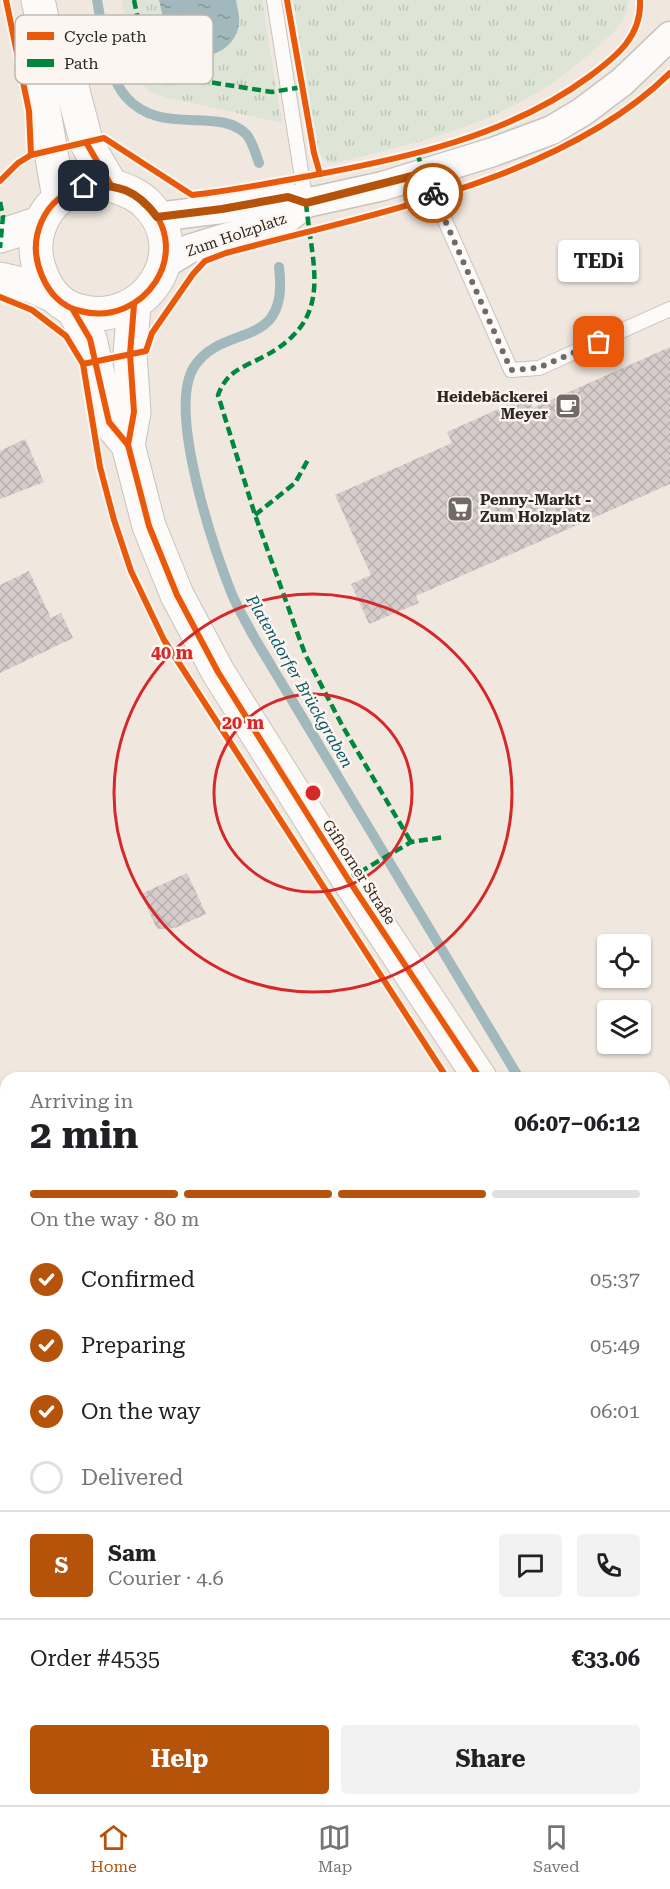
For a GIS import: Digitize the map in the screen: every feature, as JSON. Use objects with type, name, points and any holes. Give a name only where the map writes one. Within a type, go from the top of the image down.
[{"type":"street","name":"Gifhorner Straße","points":[[38,0],[41,15]]},
{"type":"street","name":"Zum Holzplatz","points":[[163,265],[189,249],[287,219],[306,203],[424,173],[493,152],[552,130],[582,112],[622,82],[670,36]]},
{"type":"street","name":"Gifhorner Straße","points":[[39,84],[53,151],[49,211],[34,244],[35,261],[90,339],[109,422],[128,445]]},
{"type":"street","name":"Gifhorner Straße","points":[[71,84],[87,144],[111,185]]},
{"type":"street","points":[[0,236],[49,211],[84,186],[111,185],[134,193],[157,217],[165,240],[163,265],[151,291],[134,305],[113,313],[93,315],[32,286],[0,279]]},
{"type":"street","name":"Zum Holzplatz","points":[[157,217],[222,209],[288,197],[306,203]]},
{"type":"street","name":"Gifhorner Straße","points":[[134,305],[130,354],[134,412],[128,445],[148,526],[177,595],[218,672],[348,879],[476,1072]]},
{"type":"lane","points":[[274,0],[306,203]]},
{"type":"lane","points":[[424,173],[511,370],[538,368],[670,309]]},
{"type":"green space","points":[[121,0],[262,0],[282,123],[168,98],[150,92],[143,84],[213,84],[213,15],[125,15]]},
{"type":"green space","points":[[293,0],[628,0],[628,8],[626,15],[613,33],[566,73],[505,110],[441,135],[335,163],[327,162],[318,152]]},
{"type":"water","points":[[159,0],[236,0],[239,20],[237,33],[232,41],[213,54],[213,15],[163,15]]},
{"type":"building","points":[[670,347],[670,484],[416,596],[419,603],[369,624],[351,584],[371,575],[335,495],[452,443],[447,432],[528,396],[533,408]]},
{"type":"building","points":[[25,439],[44,482],[0,499],[0,451]]},
{"type":"building","points":[[29,571],[51,618],[61,613],[73,638],[0,673],[0,585]]},
{"type":"building","points":[[187,873],[206,914],[175,928],[157,929],[141,894]]},
{"type":"waterway","name":"Platendorfer Brückgraben","points":[[97,0],[99,15]]},
{"type":"waterway","name":"Platendorfer Brückgraben","points":[[117,84],[126,97],[140,109],[156,116],[220,122],[234,126],[246,134],[259,163]]},
{"type":"waterway","name":"Platendorfer Brückgraben","points":[[279,267],[280,294],[274,312],[265,324],[206,353],[194,367],[187,387],[186,414],[189,445],[204,512],[231,592],[254,637],[515,1072]]},
{"type":"marked path","points":[[134,0],[137,15]]},
{"type":"marked path","points":[[213,83],[272,92],[302,87]]},
{"type":"marked path","points":[[417,153],[424,173]]},
{"type":"marked path","points":[[0,202],[3,216],[0,248]]},
{"type":"marked path","points":[[306,203],[314,271],[314,291],[310,310],[301,327],[285,343],[235,372],[225,381],[218,395],[255,515],[305,654],[343,727],[411,842]]},
{"type":"marked path","points":[[255,515],[295,483],[309,458]]},
{"type":"marked path","points":[[348,879],[411,842],[445,837]]},
{"type":"cycle path","points":[[6,0],[15,43]]},
{"type":"cycle path","points":[[287,0],[314,153],[320,174]]},
{"type":"cycle path","points":[[0,181],[18,163],[31,155],[104,138],[192,195],[309,176],[383,161],[456,142],[526,114],[559,97],[590,76],[618,53],[632,35],[640,13],[640,0]]},
{"type":"cycle path","points":[[83,364],[146,351],[152,333],[193,274],[205,261],[226,253],[401,207],[520,167],[575,141],[626,110],[670,73]]},
{"type":"cycle path","points":[[23,84],[29,111],[31,155]]},
{"type":"cycle path","points":[[87,144],[111,185],[134,194],[147,204],[161,223],[166,243],[164,263],[156,282],[142,297],[124,308],[103,313],[80,311],[62,303],[45,282],[38,262],[37,234],[48,210],[69,192],[86,185],[111,185]]},
{"type":"cycle path","points":[[0,297],[32,310],[66,336],[83,364],[100,467],[114,520],[131,571],[164,640],[443,1072]]},
{"type":"cycle path","points":[[134,305],[130,354],[134,412],[128,445],[149,526],[177,595],[218,672],[348,879],[476,1072]]},
{"type":"cycle path","points":[[73,310],[90,339],[109,422],[128,445]]},
{"type":"way so far","points":[[433,193],[511,370],[538,368],[599,342]]},
{"type":"place","name":"TEDi","points":[[599,342]]},
{"type":"place","name":"Heidebäckerei Meyer","points":[[568,406]]},
{"type":"place","name":"Penny-Markt - Zum Holzplatz","points":[[460,509]]},
{"type":"route","points":[[84,186],[111,185],[134,193],[157,217],[222,209],[288,197],[306,203],[384,186],[424,173],[433,193]]}]
